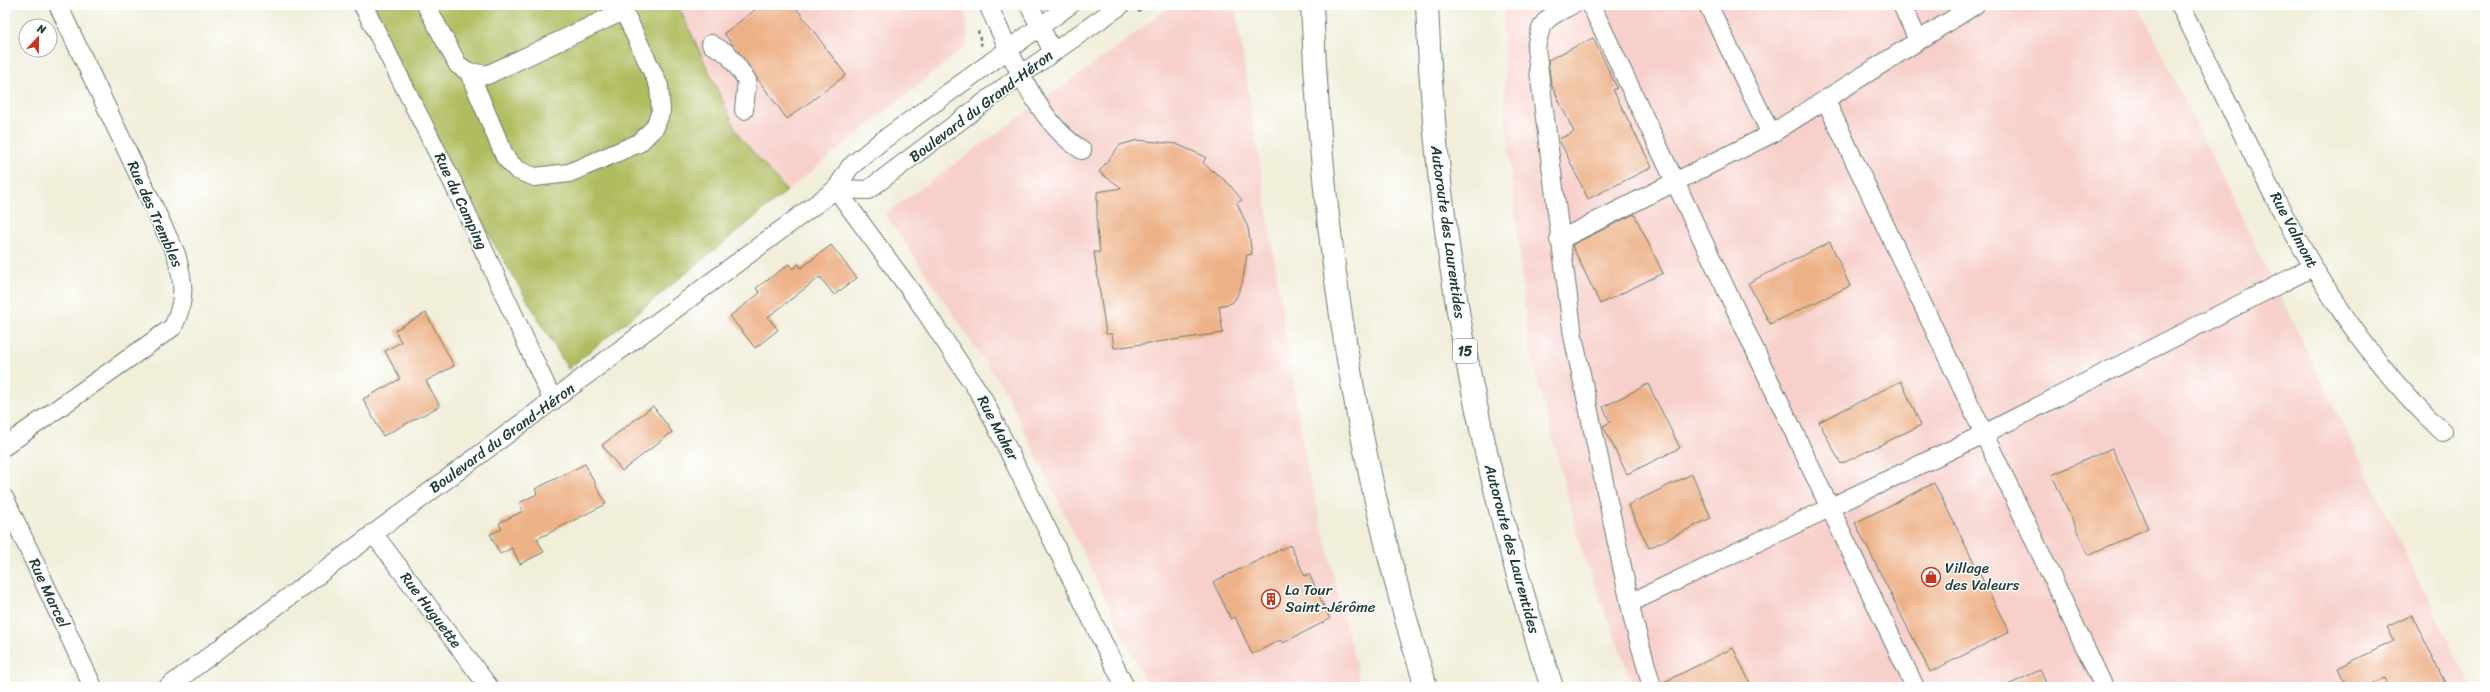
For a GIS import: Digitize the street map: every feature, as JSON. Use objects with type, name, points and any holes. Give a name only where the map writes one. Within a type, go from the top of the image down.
[{"type":"highway","points":[[1312,5],[1326,200],[1348,364],[1381,521],[1426,687]]},
{"type":"highway","name":"Autoroute des Laurentides","points":[[1426,5],[1433,112],[1445,227],[1466,357],[1483,438],[1511,555],[1552,687]]},
{"type":"street","name":"Rue des Trembles","points":[[5,446],[173,327],[181,309],[183,280],[176,254],[58,5]]},
{"type":"street","name":"Rue du Camping","points":[[363,5],[454,185],[553,401]]},
{"type":"street","points":[[426,5],[458,65],[469,72],[487,75],[622,8],[659,86],[661,111],[655,127],[639,143],[569,174],[535,177],[517,170],[505,157],[469,72]]},
{"type":"street","points":[[988,5],[1022,74],[1038,102],[1059,132],[1082,150]]},
{"type":"street","points":[[1029,5],[1053,52]]},
{"type":"street","name":"Boulevard du Grand-Héron","points":[[168,687],[836,190],[850,167],[1009,48],[1070,5]]},
{"type":"street","name":"Boulevard du Grand-Héron","points":[[836,190],[868,190],[1022,74],[1120,5]]},
{"type":"street","points":[[1572,5],[1547,18],[1539,31],[1536,48],[1572,336],[1630,603],[1652,687]]},
{"type":"street","points":[[1591,5],[1915,687]]},
{"type":"street","points":[[1708,5],[1771,134]]},
{"type":"street","points":[[1902,5],[1918,40]]},
{"type":"street","points":[[1559,240],[1771,134],[1826,101],[1918,40],[1975,5]]},
{"type":"street","name":"Rue Valmont","points":[[2180,5],[2313,267],[2363,340],[2413,405],[2442,432]]},
{"type":"street","points":[[712,44],[728,54],[747,80],[744,110]]},
{"type":"street","points":[[1826,101],[2104,687]]},
{"type":"street","name":"Rue Maher","points":[[836,190],[919,302],[982,397],[1020,470],[1125,687]]},
{"type":"street","points":[[1630,603],[1984,434],[2313,267]]},
{"type":"street","name":"Rue Marcel","points":[[5,499],[93,687]]},
{"type":"street","name":"Rue Huguette","points":[[373,533],[489,687]]},
{"type":"shaded area","points":[[676,5],[962,5],[966,15],[967,45],[787,191],[739,136]]},
{"type":"shaded area","points":[[1170,5],[1235,5],[1305,458],[1361,687],[1148,687],[1004,389],[885,214],[1131,37]]},
{"type":"shaded area","points":[[1503,5],[2138,5],[2471,687],[1634,687],[1582,551],[1529,346],[1505,112]]},
{"type":"green space","points":[[353,5],[678,5],[739,136],[787,191],[568,369]]},
{"type":"building","points":[[762,5],[794,5],[846,75],[787,119],[724,33]]},
{"type":"building","points":[[1593,38],[1617,88],[1613,90],[1652,167],[1588,199],[1559,139],[1574,132],[1551,84],[1548,60]]},
{"type":"building","points":[[1138,140],[1176,144],[1206,157],[1203,163],[1228,183],[1242,200],[1237,203],[1248,228],[1252,254],[1247,255],[1242,284],[1236,298],[1232,303],[1219,306],[1223,333],[1114,348],[1112,334],[1106,334],[1094,252],[1100,252],[1097,230],[1097,192],[1122,188],[1099,172],[1120,145]]},
{"type":"building","points":[[1634,214],[1663,273],[1600,304],[1572,245]]},
{"type":"building","points":[[1830,242],[1850,286],[1770,324],[1748,283]]},
{"type":"building","points":[[831,245],[857,278],[834,295],[820,277],[768,317],[778,330],[755,348],[730,316],[760,293],[756,288],[789,264],[793,269],[799,264],[801,268]]},
{"type":"building","points":[[426,313],[454,366],[426,381],[440,406],[383,436],[363,399],[400,379],[385,351],[401,342],[395,330]]},
{"type":"building","points":[[1901,381],[1921,425],[1841,464],[1819,422]]},
{"type":"building","points":[[1648,384],[1680,448],[1627,474],[1603,426],[1610,422],[1603,407]]},
{"type":"building","points":[[653,406],[672,432],[622,471],[602,445]]},
{"type":"building","points":[[2112,448],[2148,528],[2088,555],[2052,475]]},
{"type":"building","points":[[585,464],[606,504],[537,539],[544,552],[520,564],[512,548],[500,554],[490,534],[502,529],[499,523],[523,511],[519,503],[537,494],[535,489]]},
{"type":"building","points":[[1692,474],[1711,518],[1649,548],[1628,505]]},
{"type":"building","points":[[1934,483],[2009,632],[1930,672],[1855,523]]},
{"type":"building","name":"La Tour Saint-Jérôme","points":[[1290,545],[1305,576],[1309,574],[1330,619],[1283,643],[1281,640],[1252,654],[1235,617],[1231,619],[1213,582]]},
{"type":"building","points":[[2412,615],[2447,687],[2389,687],[2385,678],[2367,687],[2347,687],[2338,668],[2394,641],[2387,627]]},
{"type":"building","points":[[1733,648],[1752,687],[1662,687],[1662,683]]},
{"type":"building","points":[[2040,670],[2048,687],[2004,687]]},
{"type":"place","name":"Village des Valeurs","points":[[1931,577]]},
{"type":"place","name":"La Tour Saint-Jérôme","points":[[1271,599]]}]
